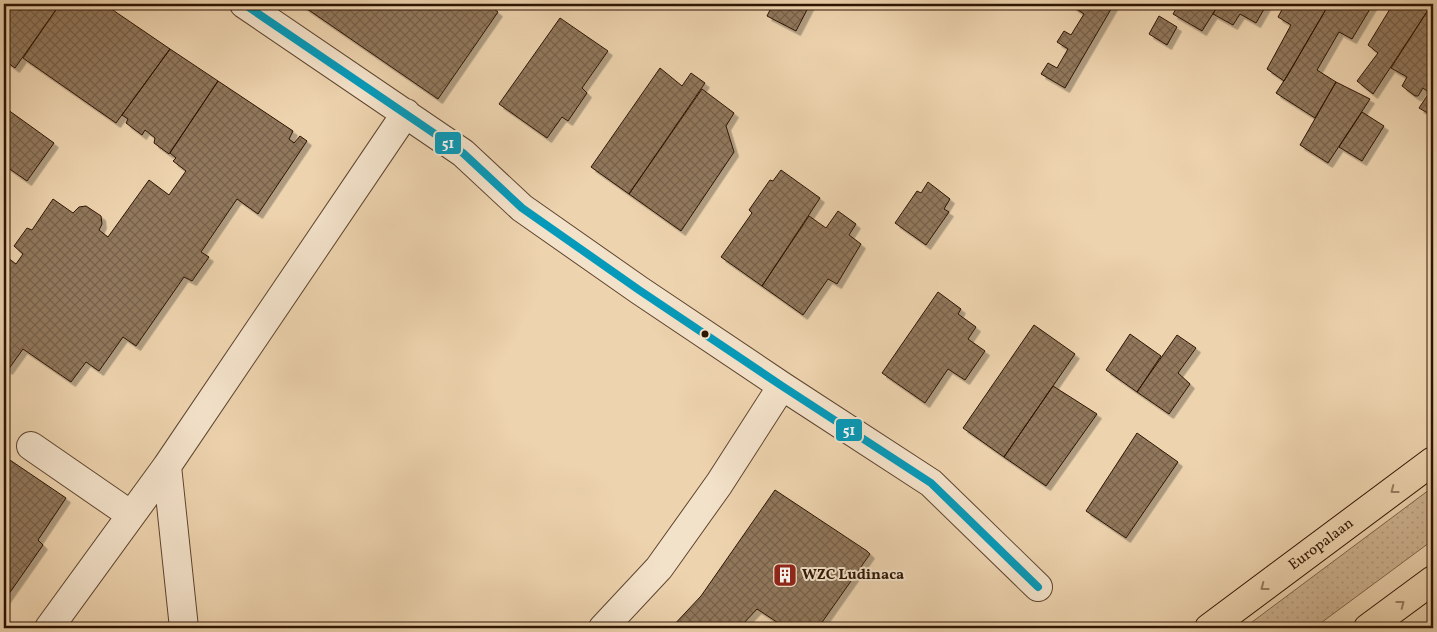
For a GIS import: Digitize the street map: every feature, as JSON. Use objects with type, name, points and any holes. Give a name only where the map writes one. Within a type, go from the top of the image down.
[{"type":"main road","name":"Europalaan","points":[[1209,628],[1433,460]]},
{"type":"main road","points":[[1368,628],[1433,580]]},
{"type":"street","points":[[244,4],[463,153],[522,208],[639,290],[931,483],[1038,587]]},
{"type":"street","points":[[49,628],[167,466],[406,113]]},
{"type":"street","points":[[603,628],[659,568],[719,484],[782,386]]},
{"type":"street","points":[[31,446],[131,515]]},
{"type":"street","points":[[167,466],[184,628]]},
{"type":"shaded area","points":[[1433,487],[1433,540],[1314,628],[1244,628]]},
{"type":"building","points":[[4,4],[60,4],[15,68],[4,60]]},
{"type":"building","points":[[60,4],[104,4],[170,49],[116,123],[23,58]]},
{"type":"building","points":[[300,4],[487,4],[498,12],[438,99]]},
{"type":"building","points":[[773,4],[810,4],[796,31],[767,16]]},
{"type":"building","points":[[1074,4],[1114,4],[1065,88],[1041,74],[1048,63],[1057,68],[1068,49],[1057,42],[1064,31],[1071,35],[1084,14],[1072,6]]},
{"type":"building","points":[[1179,4],[1219,4],[1202,31],[1173,14]]},
{"type":"building","points":[[1219,4],[1267,4],[1256,23],[1240,14],[1233,25],[1213,14]]},
{"type":"building","points":[[1285,4],[1329,4],[1284,81],[1267,69],[1291,25],[1278,17]]},
{"type":"building","points":[[1329,4],[1373,4],[1352,39],[1339,32],[1317,70],[1336,82],[1315,118],[1276,93]]},
{"type":"building","points":[[1393,4],[1432,4],[1373,94],[1357,81],[1378,53],[1368,45]]},
{"type":"building","points":[[1432,4],[1433,82],[1427,91],[1423,88],[1418,96],[1415,96],[1402,86],[1407,77],[1391,68]]},
{"type":"building","points":[[1159,16],[1177,27],[1167,45],[1149,34]]},
{"type":"building","points":[[560,18],[608,51],[582,88],[587,93],[568,121],[562,117],[547,138],[499,104]]},
{"type":"building","points":[[170,49],[218,81],[169,154],[154,143],[155,138],[145,130],[142,135],[126,123],[128,119],[122,115]]},
{"type":"building","points":[[660,68],[682,86],[691,73],[705,83],[629,194],[591,167]]},
{"type":"building","points":[[218,81],[293,131],[289,139],[294,143],[300,136],[307,141],[258,214],[237,199],[201,252],[209,257],[192,281],[184,277],[136,346],[123,337],[99,371],[86,362],[71,382],[23,349],[8,370],[4,367],[4,255],[16,264],[23,254],[14,246],[27,228],[32,230],[53,199],[73,213],[79,207],[86,206],[101,216],[102,224],[99,230],[108,237],[149,180],[169,195],[186,171],[173,161],[176,158],[170,153]]},
{"type":"building","points":[[1336,82],[1370,99],[1328,163],[1300,145]]},
{"type":"building","points":[[1433,87],[1433,116],[1419,108]]},
{"type":"building","points":[[702,89],[734,113],[726,126],[734,152],[681,231],[629,194]]},
{"type":"building","points":[[4,107],[54,143],[27,181],[4,165]]},
{"type":"building","points":[[1362,112],[1384,126],[1362,161],[1339,147]]},
{"type":"building","points":[[781,170],[820,198],[762,286],[721,257],[752,213],[749,210],[770,180],[773,181]]},
{"type":"building","points":[[928,182],[950,199],[944,209],[949,212],[926,245],[895,223],[917,191],[921,193]]},
{"type":"building","points":[[838,211],[856,224],[849,235],[861,244],[837,284],[828,279],[803,315],[762,286],[809,216],[826,228]]},
{"type":"building","points":[[938,292],[961,309],[958,314],[976,327],[968,339],[985,351],[965,380],[948,369],[925,403],[882,373]]},
{"type":"building","points":[[1034,325],[1075,354],[1004,457],[963,428]]},
{"type":"building","points":[[1130,334],[1161,356],[1137,392],[1106,370]]},
{"type":"building","points":[[1177,335],[1196,348],[1178,373],[1190,384],[1169,414],[1137,392]]},
{"type":"building","points":[[1053,386],[1097,414],[1046,486],[1004,457]]},
{"type":"building","points":[[1137,433],[1178,462],[1126,538],[1086,511]]},
{"type":"building","points":[[4,456],[66,498],[38,540],[43,545],[4,601]]},
{"type":"building","name":"WZC Ludinaca","points":[[775,490],[870,554],[818,628],[786,628],[757,609],[742,625],[745,628],[671,628],[701,596]]},
{"type":"transit line","name":"51","points":[[244,4],[463,153],[522,208],[639,290],[931,483],[1038,587]]},
{"type":"place","name":"WZC Ludinaca","points":[[785,575]]}]
